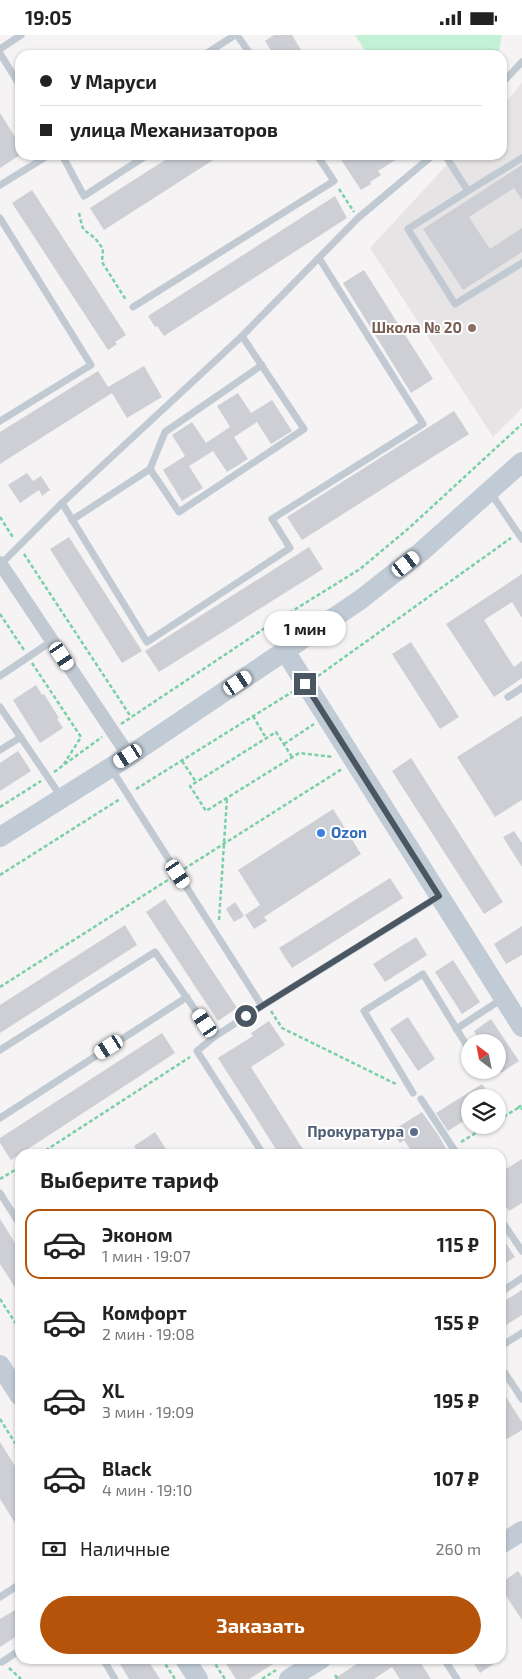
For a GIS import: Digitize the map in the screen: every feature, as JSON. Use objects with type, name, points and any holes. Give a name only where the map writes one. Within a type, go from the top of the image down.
[{"type":"main road","points":[[0,837],[110,768],[360,600],[421,552],[522,462]]},
{"type":"main road","points":[[285,651],[347,759],[439,896],[522,1027]]},
{"type":"main road","points":[[0,1365],[15,1388]]},
{"type":"main road","points":[[506,1541],[522,1531]]},
{"type":"main road","points":[[188,1664],[198,1679]]},
{"type":"main road","points":[[289,1679],[311,1664]]},
{"type":"street","points":[[0,563],[128,756]]},
{"type":"lane","points":[[15,77],[0,51],[22,35]]},
{"type":"lane","points":[[212,50],[236,35],[247,50]]},
{"type":"lane","points":[[507,78],[522,62]]},
{"type":"lane","points":[[522,158],[408,229],[456,304],[522,263]]},
{"type":"lane","points":[[0,185],[41,160]]},
{"type":"lane","points":[[65,160],[84,196],[138,160]]},
{"type":"lane","points":[[133,307],[334,181],[320,160]]},
{"type":"lane","points":[[0,563],[242,336],[358,218],[427,160]]},
{"type":"lane","points":[[448,160],[468,191]]},
{"type":"lane","points":[[0,218],[91,365],[0,421]]},
{"type":"lane","points":[[62,503],[147,642],[290,548],[272,519],[423,424],[319,257]]},
{"type":"lane","points":[[150,469],[179,513],[304,429],[242,336]]},
{"type":"lane","points":[[72,520],[150,469],[165,432],[262,365]]},
{"type":"lane","points":[[490,491],[520,536]]},
{"type":"lane","points":[[0,676],[52,641]]},
{"type":"lane","points":[[508,697],[522,688]]},
{"type":"lane","points":[[0,707],[62,798]]},
{"type":"lane","points":[[0,751],[21,737]]},
{"type":"lane","points":[[110,768],[218,937],[264,1005]]},
{"type":"lane","points":[[259,1149],[197,1051],[214,1037],[439,896]]},
{"type":"lane","points":[[0,1050],[156,952],[214,1037]]},
{"type":"lane","points":[[414,1093],[364,1011],[422,974],[461,1037]]},
{"type":"lane","points":[[0,1118],[186,997]]},
{"type":"lane","points":[[456,1029],[504,998]]},
{"type":"lane","points":[[421,1099],[454,1149]]},
{"type":"lane","points":[[0,1193],[15,1217]]},
{"type":"lane","points":[[506,1227],[522,1251]]},
{"type":"lane","points":[[506,1289],[522,1279]]},
{"type":"lane","points":[[506,1343],[522,1333]]},
{"type":"lane","points":[[506,1375],[522,1399]]},
{"type":"lane","points":[[0,1597],[15,1587]]},
{"type":"lane","points":[[2,1662],[15,1653]]},
{"type":"lane","points":[[105,1664],[115,1679]]},
{"type":"lane","points":[[447,1664],[457,1679]]},
{"type":"path","points":[[334,181],[358,218]]},
{"type":"path","points":[[79,213],[84,230],[95,238],[103,249],[102,262],[129,304],[133,307]]},
{"type":"path","points":[[0,807],[48,777],[112,730],[265,628],[360,569],[409,528],[522,423]]},
{"type":"path","points":[[0,517],[131,717]]},
{"type":"path","points":[[0,875],[305,684],[520,536]]},
{"type":"path","points":[[0,614],[81,737],[63,766]]},
{"type":"path","points":[[253,716],[266,738]]},
{"type":"path","points":[[284,743],[317,723]]},
{"type":"path","points":[[292,757],[276,731],[190,786],[206,811],[299,753],[347,759]]},
{"type":"path","points":[[0,987],[224,845],[347,759]]},
{"type":"path","points":[[182,761],[196,782]]},
{"type":"path","points":[[218,937],[227,798]]},
{"type":"path","points":[[264,1005],[282,1028],[414,1093]]},
{"type":"path","points":[[48,1149],[197,1051]]},
{"type":"path","points":[[506,1115],[522,1105]]},
{"type":"path","points":[[518,1107],[522,1109]]},
{"type":"path","points":[[458,1144],[474,1134]]},
{"type":"path","points":[[0,1179],[15,1170]]},
{"type":"path","points":[[0,1299],[15,1322]]},
{"type":"path","points":[[0,1419],[15,1443]]},
{"type":"path","points":[[165,1664],[174,1679]]},
{"type":"path","points":[[215,1664],[225,1679]]},
{"type":"path","points":[[335,1675],[338,1679]]},
{"type":"shaded area","name":"Школа № 20","points":[[522,83],[522,408],[493,437],[370,248],[451,160],[507,160],[507,100]]},
{"type":"green space","points":[[355,35],[502,35],[499,50],[365,50]]},
{"type":"building","points":[[274,35],[292,35],[301,50],[271,50],[265,41]]},
{"type":"building","points":[[0,113],[15,137],[15,158],[0,168]]},
{"type":"building","points":[[165,160],[213,160],[104,230],[90,208]]},
{"type":"building","points":[[341,160],[395,160],[378,171],[381,175],[361,190]]},
{"type":"building","points":[[522,165],[522,200],[514,188],[469,217],[490,249],[522,228],[522,252],[463,290],[423,229]]},
{"type":"building","points":[[32,190],[126,335],[115,342],[117,344],[108,350],[12,203]]},
{"type":"building","points":[[335,196],[347,218],[164,336],[157,326],[155,327],[148,316]]},
{"type":"building","points":[[364,270],[433,379],[411,393],[343,283]]},
{"type":"building","points":[[144,366],[162,397],[127,418],[112,393],[0,464],[0,432],[98,371],[108,387]]},
{"type":"building","points":[[238,393],[251,413],[272,400],[292,431],[271,444],[257,422],[234,437],[248,459],[227,472],[213,451],[189,466],[203,488],[182,501],[163,470],[185,456],[172,435],[192,422],[206,443],[230,427],[217,406]]},
{"type":"building","points":[[454,411],[469,434],[302,540],[287,517]]},
{"type":"building","points":[[27,473],[33,481],[41,476],[50,490],[42,496],[39,490],[20,503],[8,485]]},
{"type":"building","points":[[69,537],[142,651],[122,663],[50,549]]},
{"type":"building","points":[[309,547],[323,569],[159,672],[145,651]]},
{"type":"building","points":[[522,574],[522,618],[512,602],[484,620],[514,667],[522,661],[522,678],[494,697],[446,624]]},
{"type":"building","points":[[411,642],[459,717],[440,729],[392,654]]},
{"type":"building","points":[[36,685],[42,695],[44,694],[63,728],[40,743],[13,700]]},
{"type":"building","points":[[522,716],[522,800],[495,817],[457,757]]},
{"type":"building","points":[[18,751],[31,771],[0,791],[0,763]]},
{"type":"building","points":[[411,758],[503,902],[484,914],[392,771]]},
{"type":"building","points":[[333,809],[361,854],[264,917],[267,921],[254,929],[245,915],[260,905],[238,870]]},
{"type":"building","points":[[514,831],[522,843],[522,867],[503,837]]},
{"type":"building","points":[[390,878],[403,898],[292,968],[279,948]]},
{"type":"building","points":[[165,899],[237,1008],[218,1021],[146,912]]},
{"type":"building","points":[[235,902],[244,916],[234,922],[226,909]]},
{"type":"building","points":[[125,925],[137,945],[0,1033],[0,1005]]},
{"type":"building","points":[[522,926],[522,955],[506,964],[494,944]]},
{"type":"building","points":[[416,937],[427,955],[385,982],[373,964]]},
{"type":"building","points":[[453,960],[480,1002],[462,1014],[435,972]]},
{"type":"building","points":[[408,1017],[435,1059],[418,1071],[390,1029]]},
{"type":"building","points":[[491,1019],[501,1034],[476,1034],[474,1031]]},
{"type":"building","points":[[269,1021],[285,1045],[251,1067],[303,1149],[276,1149],[218,1058],[253,1036],[251,1033]]},
{"type":"building","points":[[162,1033],[175,1053],[28,1149],[15,1149],[15,1157],[11,1160],[0,1143],[0,1138]]},
{"type":"building","points":[[506,1042],[519,1061],[506,1070]]},
{"type":"building","points":[[482,1084],[485,1089],[474,1089]]},
{"type":"building","points":[[461,1097],[461,1123],[448,1131],[436,1113]]},
{"type":"building","name":"Прокуратура","points":[[422,1112],[446,1149],[410,1149],[404,1140],[400,1143],[392,1131]]},
{"type":"building","points":[[155,1132],[166,1149],[136,1149],[134,1146]]},
{"type":"building","points":[[522,1159],[522,1203],[509,1211],[506,1207],[506,1169]]},
{"type":"building","points":[[0,1219],[15,1243],[15,1287],[0,1264]]},
{"type":"building","points":[[506,1244],[515,1257],[506,1263]]},
{"type":"building","points":[[522,1290],[522,1315],[506,1325],[506,1300]]},
{"type":"building","points":[[506,1397],[522,1422],[522,1430],[507,1439]]},
{"type":"building","points":[[0,1442],[15,1466],[15,1523],[0,1499]]},
{"type":"building","points":[[518,1571],[522,1577],[522,1620],[506,1596],[506,1579]]},
{"type":"building","points":[[15,1610],[15,1637],[0,1647],[0,1619]]},
{"type":"building","points":[[120,1664],[150,1664],[160,1679],[129,1679]]},
{"type":"building","points":[[226,1664],[273,1664],[249,1679],[236,1679]]},
{"type":"building","points":[[356,1664],[421,1664],[431,1679],[400,1679],[392,1667],[374,1679],[334,1679]]},
{"type":"building","points":[[474,1664],[494,1664],[480,1673]]},
{"type":"place","name":"Школа № 20","points":[[472,328]]},
{"type":"place","name":"Ozon","points":[[321,833]]},
{"type":"place","name":"Прокуратура","points":[[414,1132]]},
{"type":"route","points":[[246,1016],[439,896],[305,684]]}]
